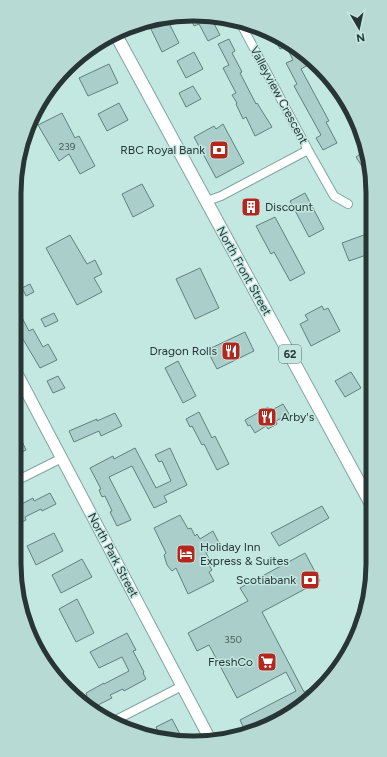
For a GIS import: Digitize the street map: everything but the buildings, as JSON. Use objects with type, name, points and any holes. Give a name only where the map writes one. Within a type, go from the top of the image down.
[{"type":"main road","name":"North Front Street","points":[[118,39],[366,495]]},
{"type":"street","name":"Valleyview Crescent","points":[[207,201],[221,196],[308,150],[243,28]]},
{"type":"street","points":[[308,150],[334,196],[348,204]]},
{"type":"street","name":"North Park Street","points":[[21,381],[208,736]]},
{"type":"street","points":[[21,478],[62,458]]},
{"type":"street","points":[[118,719],[182,686]]},
{"type":"place","name":"RBC Royal Bank","points":[[219,150]]},
{"type":"place","name":"Discount","points":[[251,207]]},
{"type":"place","name":"Dragon Rolls","points":[[231,351]]},
{"type":"place","name":"Arby's","points":[[267,417]]},
{"type":"place","name":"Holiday Inn Express & Suites","points":[[186,554]]},
{"type":"place","name":"Scotiabank","points":[[310,580]]},
{"type":"place","name":"FreshCo","points":[[267,662]]}]
